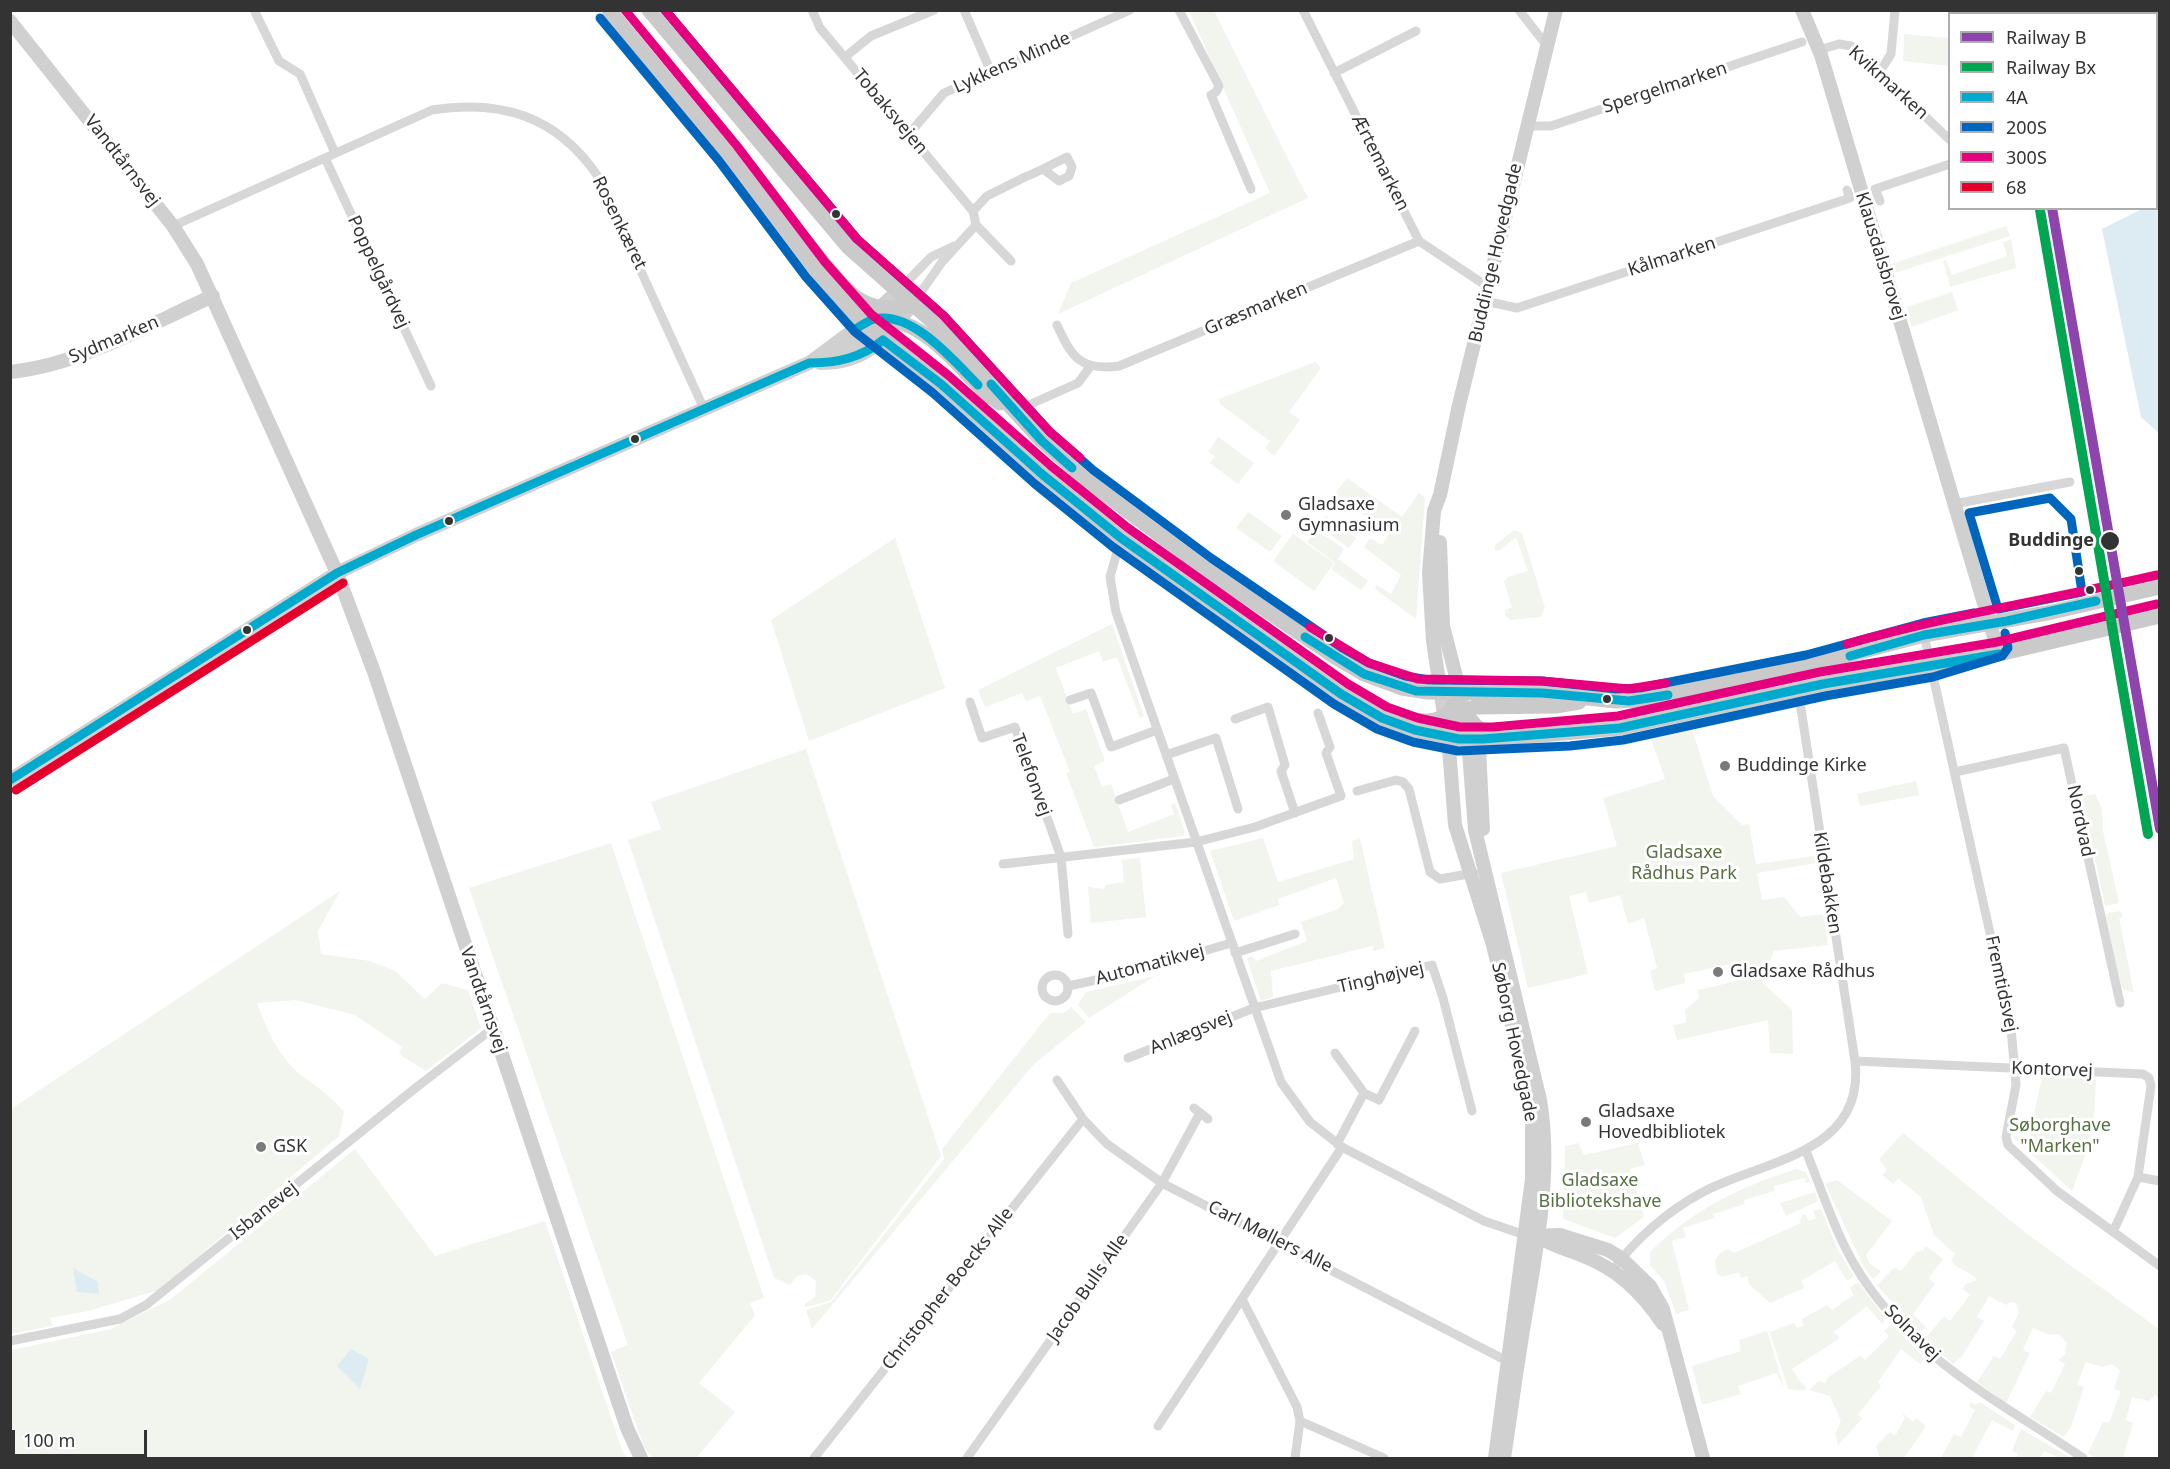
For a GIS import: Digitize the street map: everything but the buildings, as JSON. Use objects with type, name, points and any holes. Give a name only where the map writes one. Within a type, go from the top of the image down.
[{"type":"main road","points":[[609,10],[728,154],[816,270],[874,332],[941,384],[1043,475],[1121,538],[1341,694],[1382,718],[1415,730],[1470,739],[1620,728],[1798,689],[1931,665],[2160,616]]},
{"type":"main road","points":[[649,10],[816,211],[878,276],[889,308],[918,329],[989,396],[1027,410]]},
{"type":"main road","points":[[774,215],[806,243],[853,297],[864,304],[889,308],[912,305],[936,324],[1027,410],[1042,441],[1136,518],[1320,648],[1365,674],[1449,704],[1481,730],[1470,739]]},
{"type":"main road","points":[[874,332],[889,308]]},
{"type":"main road","points":[[1341,694],[1421,722],[1449,704],[1542,693],[1596,699],[1641,700],[1825,662],[1924,635],[1990,624],[2160,587]]},
{"type":"main road","points":[[1449,704],[1470,739]]},
{"type":"street","name":"Tobaksvejen","points":[[812,10],[820,28],[973,211],[976,225]]},
{"type":"street","points":[[844,57],[872,36],[934,10]]},
{"type":"street","points":[[964,10],[991,72]]},
{"type":"street","name":"Lykkens Minde","points":[[909,134],[944,93],[1130,10]]},
{"type":"street","points":[[1179,10],[1219,86],[1216,92],[1210,95],[1251,189]]},
{"type":"street","name":"Ærtemarken","points":[[1303,10],[1419,241],[1487,294]]},
{"type":"street","points":[[1519,10],[1546,46]]},
{"type":"street","name":"Buddinge Hovedgade","points":[[1449,704],[1433,641],[1431,553],[1434,511],[1440,495],[1556,10]]},
{"type":"street","name":"Klausdalsbrovej","points":[[1802,10],[1819,50],[1998,650]]},
{"type":"street","points":[[1879,73],[1891,54],[1895,10]]},
{"type":"street","points":[[255,12],[279,61],[300,74],[335,153]]},
{"type":"street","name":"Vandtårnsvej","points":[[10,21],[173,226],[213,296],[337,573],[374,672],[627,1428],[641,1458]]},
{"type":"street","points":[[1334,73],[1416,31]]},
{"type":"street","name":"Spergelmarken","points":[[1527,126],[1551,126],[1802,42]]},
{"type":"street","name":"Kvikmarken","points":[[1819,50],[1846,44],[1948,138]]},
{"type":"street","name":"Rosenkæret","points":[[173,226],[432,110],[453,107],[500,108],[526,116],[548,127],[578,150],[599,179],[704,409]]},
{"type":"street","name":"Poppelgårdvej","points":[[325,158],[431,386]]},
{"type":"street","points":[[1880,201],[1875,189],[1948,165]]},
{"type":"street","points":[[973,211],[987,196],[1043,169]]},
{"type":"street","name":"Kålmarken","points":[[1487,294],[1517,308],[1850,198],[1847,190]]},
{"type":"street","points":[[889,308],[912,305],[958,244],[976,225],[1011,261]]},
{"type":"street","name":"Græsmarken","points":[[1090,367],[1119,366],[1419,241]]},
{"type":"street","points":[[809,363],[841,363],[870,351],[874,332],[889,308],[931,257],[958,244]]},
{"type":"street","name":"Sydmarken","points":[[10,372],[37,370],[69,360],[213,296]]},
{"type":"street","points":[[1027,410],[1078,383],[1090,367],[1077,359],[1065,344],[1057,325]]},
{"type":"street","points":[[10,780],[337,573],[423,532],[809,363],[874,332]]},
{"type":"street","points":[[1954,504],[2070,482]]},
{"type":"street","name":"Buddinge Hovedgade","points":[[1440,495],[1440,591],[1449,704]]},
{"type":"street","points":[[1121,538],[1110,577],[1111,589],[1157,730],[1281,1082],[1310,1122],[1340,1146],[1485,1221],[1532,1236],[1612,1269],[1641,1294],[1666,1328]]},
{"type":"street","name":"Fremtidsvej","points":[[1924,635],[2011,1028],[2015,1069],[2013,1110],[2006,1137],[2008,1145],[2057,1191],[2160,1266]]},
{"type":"street","name":"Kildebakken","points":[[1612,1269],[1621,1258],[1664,1220],[1703,1192],[1806,1151],[1827,1135],[1849,1108],[1855,1091],[1855,1061],[1798,689]]},
{"type":"street","points":[[1070,700],[1090,693],[1111,747],[1157,730]]},
{"type":"street","name":"Telefonvej","points":[[970,702],[982,738],[1014,727],[1061,857],[1068,934]]},
{"type":"street","points":[[1235,719],[1268,707],[1285,765],[1281,771],[1295,813]]},
{"type":"street","points":[[1003,864],[1196,842],[1255,827],[1341,796],[1326,753],[1330,747],[1318,713]]},
{"type":"street","points":[[1166,755],[1216,738],[1239,808]]},
{"type":"street","points":[[1358,791],[1396,780],[1404,783],[1430,872],[1440,879],[1486,870],[1479,748],[1470,739]]},
{"type":"street","name":"Søborg Hovedgade","points":[[1470,739],[1472,808],[1543,1120],[1545,1163],[1509,1362],[1495,1458]]},
{"type":"street","name":"Søborg Hovedgade","points":[[1470,739],[1454,817],[1493,945],[1526,1085],[1533,1136],[1532,1236]]},
{"type":"street","name":"Nordvad","points":[[1955,772],[2064,748],[2120,1003]]},
{"type":"street","points":[[1119,800],[1174,779]]},
{"type":"street","points":[[1235,953],[1295,934]]},
{"type":"street","name":"Automatikvej","points":[[1068,986],[1129,973],[1231,943]]},
{"type":"street","name":"Tinghøjvej","points":[[1254,1008],[1432,965],[1443,998],[1472,1112]]},
{"type":"street","name":"Anlægsvej","points":[[1128,1058],[1254,1008]]},
{"type":"street","name":"Isbanevej","points":[[10,1341],[120,1319],[146,1305],[492,1029]]},
{"type":"street","points":[[1335,1053],[1364,1093],[1379,1100],[1415,1032]]},
{"type":"street","name":"Kontorvej","points":[[1855,1061],[2143,1074],[2148,1078],[2151,1086],[2138,1177],[2113,1232]]},
{"type":"street","name":"Carl Møllers Alle","points":[[1056,1080],[1083,1119],[1127,1160],[1162,1182],[1280,1241],[1509,1362]]},
{"type":"street","points":[[1158,1426],[1340,1146],[1364,1093]]},
{"type":"street","name":"Jacob Bulls Alle","points":[[967,1458],[1162,1182],[1200,1113]]},
{"type":"street","name":"Christopher Boecks Alle","points":[[814,1458],[1083,1119]]},
{"type":"street","name":"Solnavej","points":[[1806,1151],[1844,1245],[1862,1277],[1893,1316],[1970,1386],[2083,1458]]},
{"type":"street","points":[[2138,1177],[2160,1181]]},
{"type":"street","points":[[1532,1236],[1560,1235],[1592,1244],[1621,1258],[1644,1278],[1663,1309],[1666,1328],[1703,1458]]},
{"type":"street","points":[[1504,1458],[1525,1316],[1529,1240],[1532,1236]]},
{"type":"street","points":[[1242,1299],[1297,1407],[1300,1421],[1295,1458]]},
{"type":"street","points":[[1300,1421],[1384,1458]]},
{"type":"green space","points":[[1189,11],[1214,11],[1308,198],[1058,314],[1071,283],[1270,193]]},
{"type":"green space","points":[[1904,34],[1948,38],[1948,66],[1903,61]]},
{"type":"green space","points":[[2006,226],[2010,236],[1895,273],[1891,264]]},
{"type":"green space","points":[[2011,239],[2016,268],[1950,287],[1943,261],[1946,260],[1952,275],[2007,256],[2003,242]]},
{"type":"green space","points":[[1952,292],[1958,310],[1912,327],[1907,307]]},
{"type":"green space","points":[[1315,362],[1321,368],[1289,412],[1300,420],[1274,456],[1265,448],[1270,441],[1220,404],[1219,399]]},
{"type":"green space","points":[[1218,437],[1254,463],[1238,484],[1210,463],[1215,456],[1208,452]]},
{"type":"green space","points":[[1347,478],[1402,517],[1419,493],[1425,498],[1416,619],[1375,589],[1377,585],[1391,594],[1401,575],[1364,547],[1370,538],[1382,545],[1390,532],[1334,495]]},
{"type":"green space","points":[[1248,512],[1282,536],[1270,552],[1236,528]]},
{"type":"green space","points":[[1325,516],[1356,538],[1349,548],[1318,526]]},
{"type":"green space","points":[[1316,530],[1344,549],[1338,559],[1368,581],[1361,590],[1331,569],[1335,563],[1307,542]]},
{"type":"green space","points":[[1514,530],[1522,533],[1545,608],[1541,617],[1511,620],[1505,615],[1505,610],[1512,607],[1504,582],[1508,577],[1528,571],[1516,537],[1499,551],[1495,550],[1495,545]]},
{"type":"green space","points":[[1293,534],[1334,563],[1314,591],[1273,561]]},
{"type":"green space","points":[[895,538],[945,688],[809,741],[771,620]]},
{"type":"green space","points":[[1112,624],[1144,716],[1140,718],[1117,657],[1103,662],[1099,651],[1056,668],[1073,714],[1086,709],[1105,761],[1094,766],[1102,787],[1111,784],[1128,832],[1174,814],[1171,805],[1175,803],[1185,832],[1183,836],[1094,847],[1066,773],[1070,772],[1040,696],[1026,701],[1022,693],[985,707],[978,690]]},
{"type":"green space","name":"Gladsaxe Rådhus Park","points":[[1691,726],[1713,796],[1742,825],[1749,824],[1756,864],[1814,856],[1816,863],[1757,873],[1762,900],[1784,897],[1800,917],[1823,914],[1828,945],[1774,951],[1762,982],[1792,1010],[1793,1054],[1770,1053],[1768,1020],[1677,1040],[1673,1025],[1686,1023],[1685,1010],[1699,998],[1698,990],[1745,979],[1742,971],[1746,966],[1740,962],[1684,974],[1685,983],[1655,991],[1650,971],[1657,968],[1644,918],[1628,924],[1620,895],[1589,903],[1586,892],[1569,896],[1588,974],[1528,988],[1501,873],[1617,846],[1603,798],[1665,779],[1649,733]]},
{"type":"green space","points":[[806,749],[941,1156],[830,1301],[805,1307],[805,1304],[815,1297],[816,1281],[806,1274],[797,1276],[790,1285],[774,1278],[628,840],[661,829],[651,802]]},
{"type":"green space","points":[[1916,781],[1919,795],[1860,806],[1857,794]]},
{"type":"green space","points":[[2095,794],[2102,809],[2103,831],[2119,903],[2105,906],[2082,797]]},
{"type":"green space","points":[[1263,838],[1278,882],[1354,859],[1352,841],[1360,838],[1385,948],[1374,951],[1372,946],[1271,971],[1273,997],[1261,1001],[1247,958],[1252,956],[1256,961],[1307,941],[1301,922],[1338,909],[1344,903],[1336,878],[1278,899],[1279,905],[1234,921],[1210,851]]},
{"type":"green space","points":[[611,843],[764,1298],[750,1303],[755,1315],[699,1383],[735,1412],[696,1458],[652,1458],[644,1447],[611,1352],[628,1345],[469,888]]},
{"type":"green space","points":[[1140,858],[1146,917],[1091,923],[1088,887],[1105,889],[1105,885],[1124,882],[1122,860]]},
{"type":"green space","points":[[340,891],[318,931],[321,954],[370,961],[395,971],[425,999],[442,983],[468,990],[481,1028],[426,1071],[399,1054],[402,1047],[355,1015],[296,1000],[257,1003],[270,1033],[286,1060],[344,1112],[339,1136],[159,1290],[88,1311],[50,1318],[53,1326],[11,1334],[11,1109]]},
{"type":"green space","points":[[2121,911],[2123,917],[2119,918],[2134,993],[2123,989],[2120,984],[2106,917],[2108,913]]},
{"type":"green space","points":[[1155,976],[1089,1018],[1078,1005],[1086,992]]},
{"type":"green space","points":[[1071,1007],[1086,1022],[1034,1064],[812,1329],[806,1310],[831,1302],[944,1159],[942,1149],[1050,1013],[1064,1013]]},
{"type":"green space","name":"Søborghave \"Marken\"","points":[[2042,1077],[2096,1079],[2094,1122],[2087,1151],[2072,1191],[2014,1136],[2029,1137]]},
{"type":"green space","points":[[1903,1133],[2027,1234],[2159,1329],[2159,1398],[2155,1395],[2149,1401],[2132,1397],[2126,1420],[2133,1423],[2123,1458],[2095,1458],[2088,1453],[2103,1422],[2109,1423],[2121,1391],[2114,1389],[2120,1370],[2112,1364],[2102,1367],[2086,1362],[2077,1384],[2084,1387],[2071,1427],[2064,1437],[2030,1417],[2046,1391],[2051,1393],[2065,1364],[2059,1360],[2065,1354],[2067,1343],[2059,1334],[2050,1335],[2033,1328],[2023,1350],[2030,1353],[2006,1403],[1977,1382],[1994,1356],[2000,1359],[2017,1331],[2012,1327],[2019,1313],[2016,1303],[2010,1302],[2006,1305],[1989,1296],[1977,1317],[1984,1321],[1962,1356],[1953,1364],[1925,1339],[1944,1316],[1950,1321],[1970,1295],[1963,1289],[1966,1284],[1977,1280],[1951,1261],[1955,1254],[1934,1235],[1921,1197],[1898,1178],[1894,1184],[1882,1175],[1887,1170],[1879,1159]]},
{"type":"green space","name":"Gladsaxe Bibliotekshave","points":[[1578,1143],[1584,1155],[1638,1143],[1645,1165],[1630,1169],[1644,1217],[1615,1238],[1563,1219],[1565,1146]]},
{"type":"green space","points":[[355,1149],[435,1256],[545,1221],[622,1450],[627,1458],[11,1458],[11,1350],[111,1329],[171,1299]]},
{"type":"green space","points":[[1796,1169],[1806,1172],[1810,1183],[1806,1183],[1804,1178],[1774,1186],[1775,1191],[1744,1200],[1745,1204],[1713,1214],[1714,1218],[1683,1228],[1686,1237],[1672,1241],[1689,1310],[1676,1314],[1664,1281],[1650,1265],[1650,1252],[1683,1224],[1718,1201]]},
{"type":"green space","points":[[1837,1180],[1892,1221],[1866,1255],[1869,1263],[1881,1271],[1875,1278],[1872,1278],[1864,1267],[1825,1183]]},
{"type":"green space","points":[[1815,1192],[1818,1201],[1786,1216],[1780,1203]]},
{"type":"green space","points":[[1821,1209],[1838,1250],[1854,1276],[1847,1281],[1835,1261],[1801,1281],[1804,1288],[1770,1303],[1749,1284],[1747,1276],[1741,1278],[1739,1272],[1722,1277],[1717,1274],[1715,1261],[1720,1253],[1728,1249],[1734,1253],[1799,1224],[1805,1214],[1809,1221],[1816,1218],[1813,1211]]},
{"type":"green space","points":[[1926,1246],[1943,1259],[1929,1278],[1935,1284],[1913,1314],[1926,1327],[1919,1333],[1877,1285],[1895,1267],[1901,1271],[1916,1252],[1923,1251]]},
{"type":"green space","points":[[1858,1282],[1886,1319],[1882,1324],[1867,1306],[1834,1332],[1840,1338],[1792,1369],[1801,1383],[1807,1387],[1803,1391],[1788,1389],[1770,1332],[1794,1323],[1797,1328],[1803,1326],[1802,1319],[1827,1305],[1832,1310],[1854,1295],[1850,1288]]},
{"type":"green space","points":[[1892,1324],[1924,1358],[1920,1364],[1901,1349],[1878,1382],[1881,1386],[1858,1414],[1862,1419],[1838,1445],[1835,1434],[1841,1421],[1830,1396],[1809,1390],[1819,1381],[1826,1383],[1827,1378],[1860,1356],[1865,1360],[1889,1336],[1884,1331]]},
{"type":"green space","points":[[1767,1331],[1784,1388],[1776,1373],[1738,1386],[1741,1394],[1702,1405],[1692,1366],[1741,1351],[1739,1340]]},
{"type":"green space","points":[[1971,1402],[1975,1405],[1980,1402],[2015,1425],[2013,1431],[1992,1420],[1973,1456],[1977,1458],[1941,1458],[1954,1434],[1961,1437],[1975,1410],[1969,1406]]},
{"type":"green space","points":[[1901,1412],[1913,1422],[1916,1418],[1926,1426],[1904,1458],[1880,1458],[1876,1446],[1890,1432],[1895,1436],[1905,1418]]},
{"type":"green space","points":[[2021,1429],[2068,1456],[2067,1458],[2060,1458],[2044,1451],[2040,1458],[2016,1458],[2018,1454],[2012,1451]]},
{"type":"shaded area","points":[[2140,210],[2157,210],[2159,213],[2159,433],[2141,417],[2102,229]]},
{"type":"shaded area","points":[[73,1268],[98,1282],[99,1294],[77,1292]]},
{"type":"shaded area","points":[[351,1349],[369,1359],[360,1389],[337,1366]]},
{"type":"rail line","name":"Bx","points":[[2040,210],[2148,834]]},
{"type":"rail line","name":"B","points":[[2052,210],[2160,829]]},
{"type":"transit line","name":"300S","points":[[625,10],[737,146],[825,262],[871,314],[948,375],[1051,466],[1128,528],[1348,684],[1387,707],[1418,718],[1460,727],[1493,727],[1618,716],[1820,672],[1997,642],[2157,604]]},
{"type":"transit line","name":"200S","points":[[665,10],[857,239],[944,316],[1050,432],[1093,470],[1211,558],[1341,647],[1369,663],[1405,676],[1429,680],[1542,681],[1616,689],[1640,688],[1806,655],[1923,623],[1974,613]]},
{"type":"transit line","name":"300S","points":[[665,10],[857,239],[943,315],[1050,432],[1080,458]]},
{"type":"transit line","name":"200S","points":[[600,18],[719,161],[806,277],[855,332],[933,393],[1035,484],[1113,547],[1334,704],[1377,729],[1413,742],[1458,751],[1570,746],[1623,740],[1825,696],[1933,677],[2002,656],[2008,648],[2005,633]]},
{"type":"transit line","name":"4A","points":[[857,328],[874,319],[888,318],[903,322],[945,351],[978,385]]},
{"type":"transit line","name":"4A","points":[[10,780],[337,573],[416,535],[809,363],[848,358],[866,351],[883,340],[941,384],[1043,475],[1121,538],[1341,694],[1382,718],[1415,730],[1459,739],[1483,739],[1620,728],[1823,684],[1999,654]]},
{"type":"transit line","name":"4A","points":[[991,384],[1042,441],[1072,468]]},
{"type":"transit line","name":"200S","points":[[2050,498],[2071,519],[2082,592],[1998,609],[1969,513],[2050,498]]},
{"type":"transit line","name":"300S","points":[[1847,644],[1924,624],[2157,575]]},
{"type":"transit line","name":"68","points":[[16,790],[343,583]]},
{"type":"transit line","name":"4A","points":[[1850,656],[1924,635],[2007,621],[2096,601]]},
{"type":"transit line","name":"300S","points":[[1310,627],[1369,663],[1418,679],[1542,681],[1629,689],[1666,683]]},
{"type":"transit line","name":"4A","points":[[1305,637],[1364,674],[1416,691],[1542,693],[1629,701],[1668,695]]},
{"type":"place","name":"Gladsaxe Gymnasium","points":[[1286,515]]},
{"type":"place","name":"Buddinge","points":[[2110,541]]},
{"type":"place","name":"Buddinge Kirke","points":[[1725,766]]},
{"type":"place","name":"Gladsaxe Rådhus","points":[[1718,972]]},
{"type":"place","name":"Gladsaxe Hovedbibliotek","points":[[1586,1122]]},
{"type":"place","name":"GSK","points":[[261,1147]]}]
